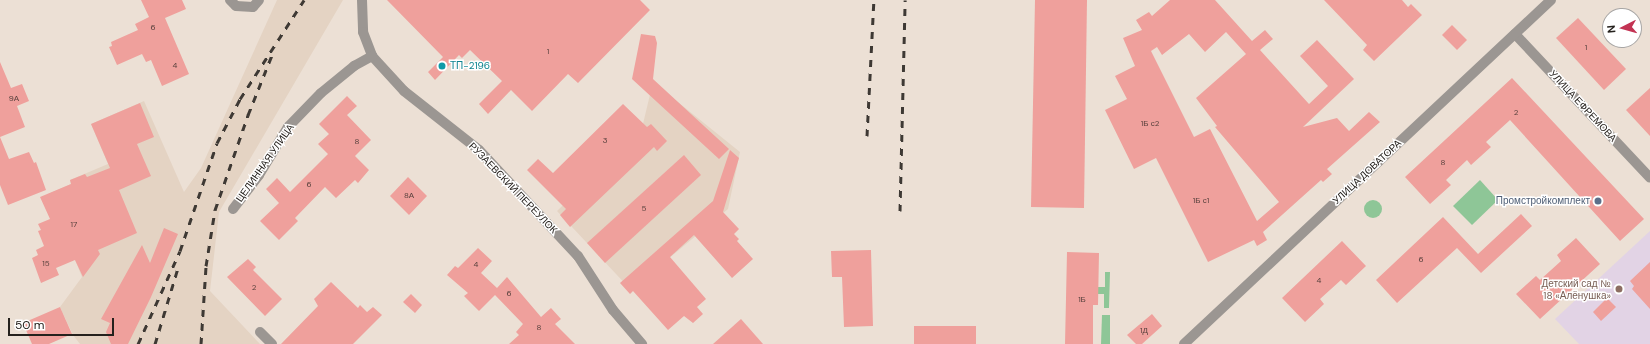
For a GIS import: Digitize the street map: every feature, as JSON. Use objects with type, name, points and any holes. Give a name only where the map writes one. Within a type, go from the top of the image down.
[{"type":"street","points":[[230,0],[236,6],[253,7],[259,0]]},
{"type":"street","name":"РУЗАЕВСКИЙ ПЕРЕУЛОК","points":[[362,0],[363,32],[372,56],[404,91],[479,150],[578,256],[614,310],[642,344]]},
{"type":"street","name":"УЛИЦА ДОВАТОРА","points":[[1184,344],[1551,0]]},
{"type":"street","name":"УЛИЦА ЕФРЕМОВА","points":[[1515,34],[1650,178]]},
{"type":"street","name":"ЦЕЛИННАЯ УЛИЦА","points":[[233,209],[259,175],[288,127],[321,93],[354,66],[372,56]]},
{"type":"street","points":[[260,332],[272,344]]},
{"type":"shaded area","points":[[277,0],[343,0],[219,212],[210,291],[260,344],[80,344],[73,335],[60,307],[82,277],[48,194],[71,184],[70,180],[108,164],[91,124],[144,101],[184,192],[201,168]]},
{"type":"shaded area","points":[[653,82],[740,152],[728,209],[631,290],[557,211],[642,128]]},
{"type":"shaded area","name":"Детский сад № 18 «Алёнушка»","points":[[1650,231],[1650,344],[1579,344],[1555,319]]},
{"type":"green space","points":[[1480,180],[1498,200],[1472,225],[1453,206]]},
{"type":"green space","points":[[1373,200],[1379,203],[1382,209],[1379,215],[1373,218],[1367,215],[1364,209],[1367,203]]},
{"type":"green space","points":[[1105,272],[1110,272],[1109,308],[1104,308],[1104,294],[1097,294],[1097,287],[1105,287]]},
{"type":"green space","points":[[1102,315],[1110,315],[1110,344],[1101,344]]},
{"type":"building","points":[[141,0],[182,0],[186,9],[165,18],[189,74],[162,86],[151,60],[146,62],[142,54],[117,65],[109,47],[112,46],[111,42],[138,30],[135,24],[149,17]]},
{"type":"building","points":[[387,0],[640,0],[650,10],[578,83],[568,74],[532,111],[511,90],[488,114],[479,104],[502,81],[470,50],[462,58],[459,55],[435,80],[428,72],[443,57]]},
{"type":"building","points":[[1035,0],[1087,0],[1084,208],[1031,207]]},
{"type":"building","points":[[1170,0],[1215,0],[1252,41],[1265,30],[1273,39],[1260,50],[1309,104],[1328,86],[1300,56],[1317,40],[1354,79],[1303,127],[1337,118],[1349,131],[1369,112],[1380,122],[1327,169],[1332,174],[1323,182],[1321,180],[1263,232],[1267,240],[1257,246],[1254,240],[1208,262],[1156,158],[1134,169],[1105,110],[1127,99],[1115,76],[1135,66],[1123,38],[1142,30],[1136,20],[1149,12],[1152,16]],"holes":[[[1226,32],[1246,54],[1196,98],[1217,126],[1215,127],[1279,202],[1257,221],[1210,129],[1194,137],[1151,51],[1157,47],[1162,55],[1189,34],[1205,52]]]},
{"type":"building","points":[[1324,0],[1402,0],[1408,7],[1411,4],[1422,15],[1374,61],[1363,50],[1367,45]]},
{"type":"building","points":[[1578,18],[1602,44],[1602,48],[1606,48],[1626,69],[1604,90],[1556,38]]},
{"type":"building","points":[[1452,25],[1467,40],[1457,50],[1442,35]]},
{"type":"building","points":[[641,34],[655,36],[657,43],[653,79],[729,149],[719,159],[632,79]]},
{"type":"building","points":[[0,62],[11,88],[22,84],[29,101],[17,106],[25,127],[0,137]]},
{"type":"building","points":[[1512,78],[1644,219],[1620,241],[1510,120],[1486,142],[1491,147],[1471,165],[1467,160],[1446,180],[1451,185],[1430,204],[1405,177]]},
{"type":"building","points":[[1650,88],[1650,136],[1626,110]]},
{"type":"building","points":[[347,96],[357,106],[347,115],[371,140],[355,156],[369,170],[358,183],[355,180],[336,198],[325,187],[295,218],[298,221],[279,240],[260,221],[279,203],[266,189],[277,178],[290,192],[328,154],[318,144],[329,134],[319,124]]},
{"type":"building","points":[[140,103],[154,137],[137,144],[151,176],[119,190],[137,233],[98,250],[100,254],[83,277],[75,260],[56,268],[59,275],[41,283],[32,258],[38,255],[36,250],[44,246],[38,231],[41,230],[38,224],[50,219],[40,197],[71,184],[70,180],[85,174],[87,177],[110,168],[91,124]]},
{"type":"building","points":[[623,104],[647,127],[651,124],[667,141],[657,151],[654,147],[570,227],[560,215],[566,209],[527,170],[538,159],[553,173]]},
{"type":"building","points":[[0,137],[9,159],[29,152],[34,163],[36,162],[46,190],[8,205],[0,185]]},
{"type":"building","points":[[730,150],[739,158],[723,212],[739,229],[734,234],[739,239],[737,241],[753,259],[732,278],[694,235],[670,257],[706,299],[697,307],[703,314],[693,323],[684,316],[668,330],[633,291],[630,294],[620,283],[713,201]]},
{"type":"building","points":[[684,155],[701,175],[605,263],[587,243]]},
{"type":"building","points":[[408,177],[427,196],[409,215],[390,196]]},
{"type":"building","points":[[1521,214],[1532,226],[1481,273],[1457,248],[1397,303],[1376,280],[1443,217],[1478,254]]},
{"type":"building","points":[[164,228],[178,234],[151,297],[128,344],[111,344],[106,332],[110,323],[101,319],[142,245],[150,263]]},
{"type":"building","points":[[1576,238],[1600,264],[1540,319],[1516,294],[1536,276],[1540,280],[1561,261],[1557,255]]},
{"type":"building","points":[[1342,241],[1366,266],[1346,285],[1341,280],[1320,299],[1324,304],[1305,322],[1282,298]]},
{"type":"building","points":[[478,248],[492,261],[481,273],[497,288],[507,277],[541,317],[551,308],[561,319],[555,324],[575,344],[509,344],[519,335],[516,332],[523,324],[495,295],[479,311],[464,296],[468,293],[447,275],[455,266],[458,268]]},
{"type":"building","points":[[871,250],[873,326],[844,327],[842,277],[832,277],[831,251]]},
{"type":"building","points":[[1067,252],[1099,253],[1098,305],[1093,305],[1093,344],[1065,344]]},
{"type":"building","points":[[248,259],[256,267],[253,270],[282,299],[265,316],[227,277]]},
{"type":"building","points":[[1650,262],[1650,309],[1632,289],[1634,286],[1630,281]]},
{"type":"building","points":[[331,282],[358,308],[360,305],[367,312],[373,307],[382,315],[353,344],[281,344],[318,306],[314,299]]},
{"type":"building","points":[[411,294],[422,305],[415,313],[403,302]]},
{"type":"building","points":[[1607,298],[1616,307],[1601,321],[1593,312]]},
{"type":"building","points":[[60,307],[72,334],[49,344],[32,344],[23,323]]},
{"type":"building","points":[[1152,314],[1162,326],[1142,344],[1136,344],[1127,335]]},
{"type":"building","points":[[741,319],[763,344],[713,344]]},
{"type":"building","points":[[914,326],[976,326],[976,344],[914,344]]},
{"type":"railway","points":[[138,344],[180,251],[217,143],[240,99],[304,0]]},
{"type":"railway","points":[[867,136],[874,0]]},
{"type":"railway","points":[[900,211],[905,0]]},
{"type":"railway","points":[[201,344],[206,266],[215,210],[248,115],[272,55]]},
{"type":"railway","points":[[155,344],[178,268]]},
{"type":"place","name":"ТП-2196","points":[[442,66]]},
{"type":"place","name":"Промстройкомплект","points":[[1598,201]]},
{"type":"place","name":"Детский сад № 18 «Алёнушка»","points":[[1619,289]]}]
